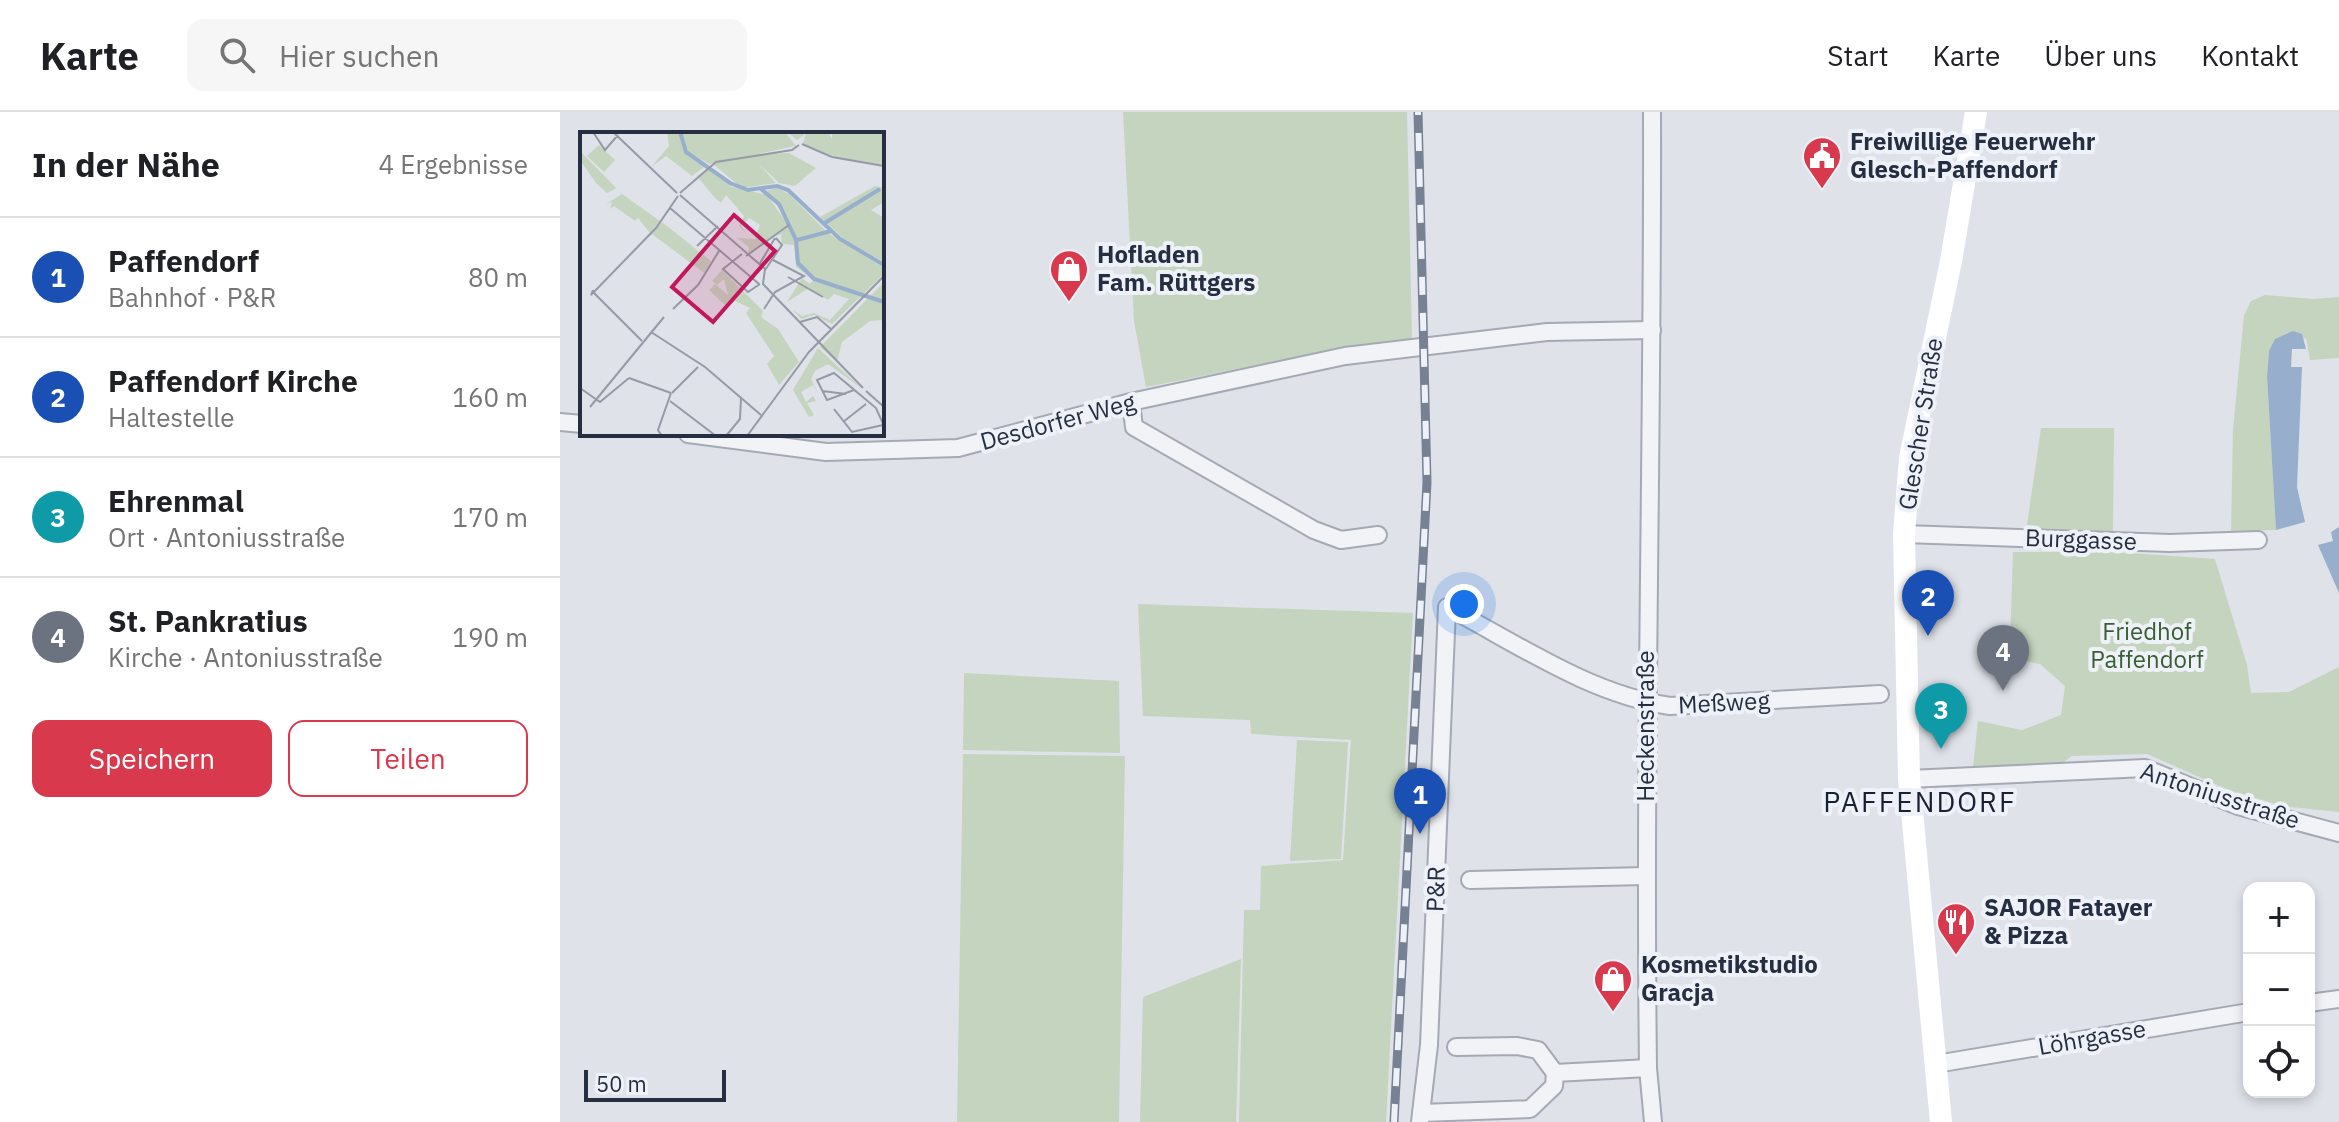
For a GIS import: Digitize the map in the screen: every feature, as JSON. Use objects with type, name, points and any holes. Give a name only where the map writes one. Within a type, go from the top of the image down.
[{"type":"street","name":"Heckenstraße","points":[[1652,112],[1652,330],[1645,703],[1648,1068],[1653,1122]]},
{"type":"street","name":"Glescher Straße","points":[[1941,1122],[1909,779],[1904,534],[1910,458],[1951,261],[1976,112]]},
{"type":"street","name":"Desdorfer Weg","points":[[703,436],[826,452],[958,448],[1131,402],[1345,356],[1547,332],[1652,330]]},
{"type":"street","points":[[1131,402],[1134,427],[1314,530],[1341,540],[1378,535]]},
{"type":"street","points":[[560,422],[580,424]]},
{"type":"street","name":"Burggasse","points":[[1904,534],[2170,543],[2258,540]]},
{"type":"street","name":"Meßweg","points":[[1447,607],[1608,689],[1645,703],[1684,706],[1880,694]]},
{"type":"street","name":"P&R","points":[[1420,1117],[1429,1045],[1447,607]]},
{"type":"street","name":"Antoniusstraße","points":[[1909,779],[2145,768],[2238,806],[2339,833]]},
{"type":"street","points":[[1470,880],[1646,876]]},
{"type":"street","points":[[2315,1002],[2339,999]]},
{"type":"street","name":"Löhrgasse","points":[[1936,1064],[2243,1013]]},
{"type":"street","points":[[1420,1117],[1530,1109],[1554,1086],[1555,1073],[1538,1050],[1517,1046],[1456,1047]]},
{"type":"street","points":[[1555,1073],[1648,1068]]},
{"type":"green space","points":[[1123,112],[1407,112],[1412,340],[1344,348],[1146,387],[1134,321]]},
{"type":"green space","points":[[2265,295],[2314,299],[2339,297],[2339,358],[2310,360],[2306,338],[2269,351],[2267,376],[2276,530],[2231,531],[2233,430],[2244,315],[2251,301]]},
{"type":"green space","points":[[2041,428],[2114,428],[2113,533],[2026,532]]},
{"type":"green space","name":"Friedhof Paffendorf","points":[[2013,552],[2114,552],[2215,559],[2247,665],[2251,693],[2289,692],[2339,667],[2339,812],[2282,806],[2229,790],[2147,754],[2072,756],[2058,766],[1973,767],[1978,721],[2022,730],[2061,715],[2065,686],[2040,664],[2020,660],[2010,646]]},
{"type":"green space","points":[[1138,604],[1413,613],[1386,1122],[1239,1122],[1244,910],[1260,910],[1261,866],[1343,860],[1351,740],[1251,734],[1250,720],[1143,716]]},
{"type":"green space","points":[[964,673],[1119,681],[1120,753],[963,750]]},
{"type":"green space","points":[[1297,740],[1348,742],[1341,859],[1290,861]]},
{"type":"green space","points":[[963,754],[1125,756],[1119,1122],[957,1122]]},
{"type":"green space","points":[[1241,959],[1236,1122],[1140,1122],[1143,997]]},
{"type":"water","points":[[2293,331],[2302,334],[2306,349],[2292,349],[2291,367],[2302,367],[2297,487],[2305,522],[2276,530],[2267,376],[2269,351],[2275,339]]},
{"type":"water","points":[[2339,527],[2339,593],[2318,545],[2333,541],[2331,532]]},
{"type":"railway","points":[[1394,1122],[1427,482],[1418,112]]},
{"type":"place","name":"Freiwillige Feuerwehr Glesch-Paffendorf","points":[[1822,190]]},
{"type":"place","name":"Hofladen Fam. Rüttgers","points":[[1069,303]]},
{"type":"place","name":"Paffendorf Kirche","points":[[1928,636]]},
{"type":"place","name":"St. Pankratius","points":[[2003,691]]},
{"type":"place","name":"Ehrenmal","points":[[1941,749]]},
{"type":"place","name":"Paffendorf","points":[[1420,834]]},
{"type":"place","name":"SAJOR Fatayer & Pizza","points":[[1956,956]]},
{"type":"place","name":"Kosmetikstudio Gracja","points":[[1613,1013]]},
{"type":"district","name":"PAFFENDORF","points":[[1920,802]]}]
